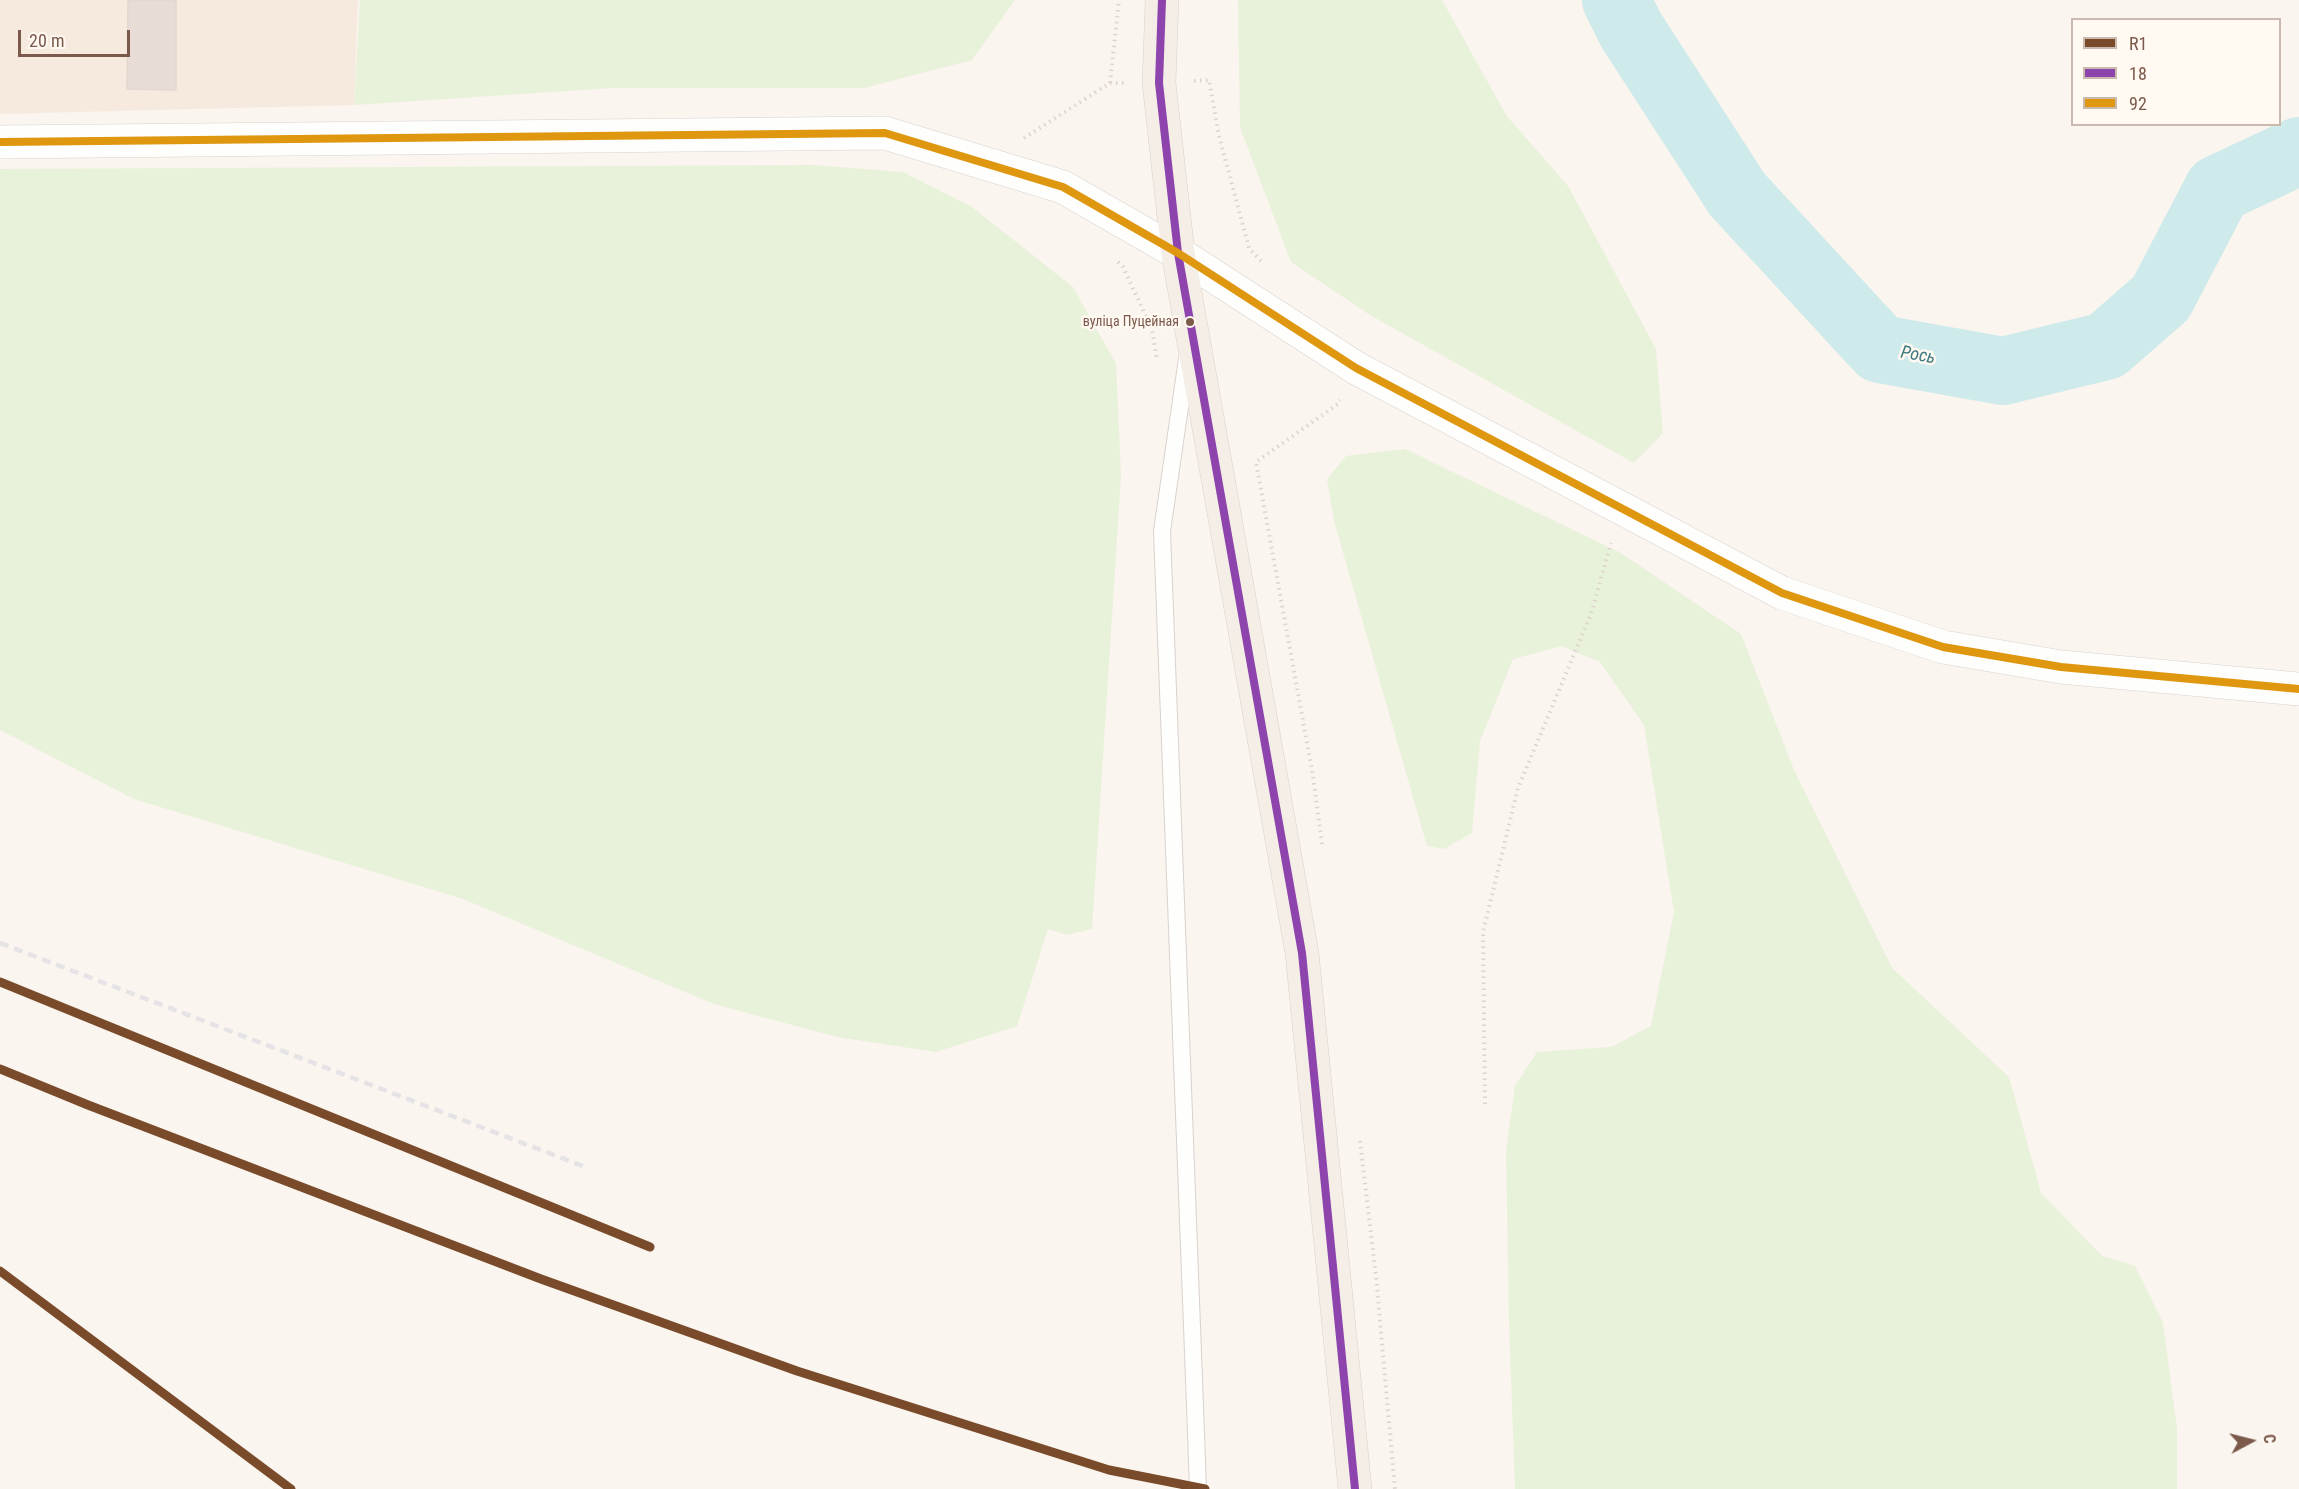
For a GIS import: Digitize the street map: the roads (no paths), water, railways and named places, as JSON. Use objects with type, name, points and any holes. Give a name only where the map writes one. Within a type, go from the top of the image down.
[{"type":"main road","points":[[1162,0],[1160,83],[1179,253],[1302,953],[1355,1489]]},
{"type":"street","points":[[0,142],[885,133],[1063,187],[1179,253],[1356,368],[1782,593],[1943,647],[2061,667],[2299,689]]},
{"type":"lane","points":[[1192,328],[1162,531],[1198,1489]]},
{"type":"waterway","name":"Рось","points":[[1616,0],[1631,30],[1737,194],[1880,349],[2003,371],[2106,346],[2161,298],[2218,189],[2299,151]]},
{"type":"railway","points":[[0,943],[588,1168]]},
{"type":"railway","points":[[0,982],[650,1247]]},
{"type":"railway","points":[[0,1069],[541,1279],[797,1371],[1109,1470],[1205,1489]]},
{"type":"place","name":"вуліца Пуцейная","points":[[1190,322]]}]
